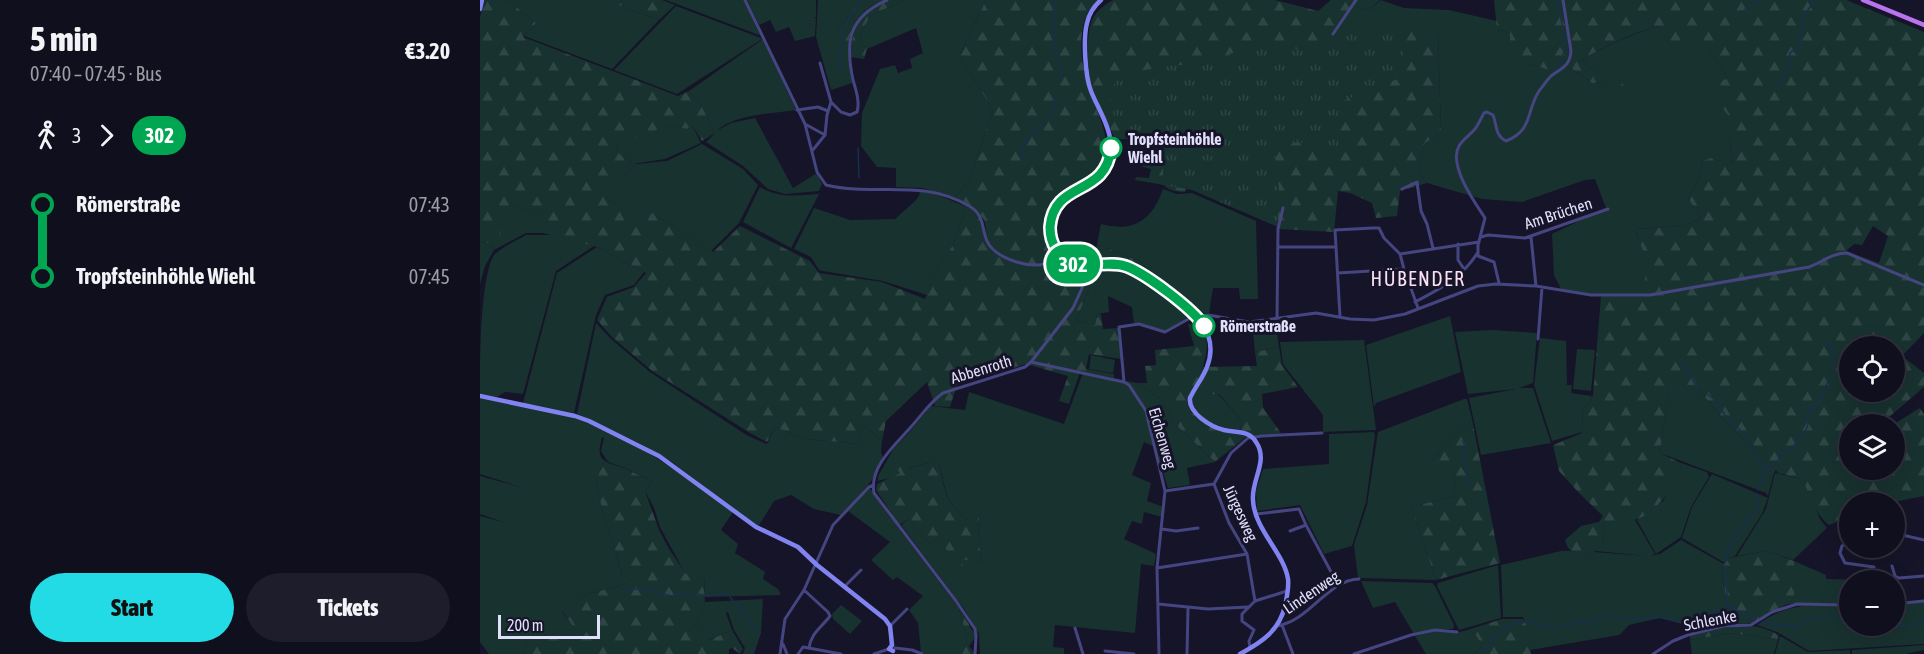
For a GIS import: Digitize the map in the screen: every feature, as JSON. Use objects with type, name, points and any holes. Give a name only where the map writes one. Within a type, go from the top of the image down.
[{"type":"main road","points":[[480,9],[482,0]]},
{"type":"main road","points":[[1101,0],[1087,22],[1086,57],[1090,90],[1108,132],[1111,151],[1101,176],[1064,197],[1053,212],[1050,235],[1058,254],[1070,262],[1080,266],[1117,265],[1130,268],[1197,316],[1208,331],[1211,350],[1207,368],[1192,392],[1189,403],[1195,413],[1216,427],[1241,432],[1252,437],[1257,443],[1261,457],[1252,500],[1258,520],[1286,573],[1287,591],[1279,626],[1240,654]]},
{"type":"main road","points":[[1863,0],[1924,25]]},
{"type":"main road","points":[[480,396],[564,413],[589,421],[671,464],[769,535],[798,547],[885,619],[890,626],[892,649]]},
{"type":"street","points":[[746,0],[805,124],[817,172],[826,185],[858,190],[913,189],[939,193],[969,206],[983,221],[987,241],[992,248],[1013,261],[1040,265],[1058,254]]},
{"type":"street","points":[[820,63],[831,102],[841,112],[850,116],[855,114],[858,109],[850,62],[851,32],[867,10],[887,0]]},
{"type":"street","points":[[1333,34],[1356,0]]},
{"type":"street","points":[[1415,302],[1456,278],[1472,262],[1478,251],[1485,218],[1464,182],[1456,161],[1456,153],[1484,113],[1493,115],[1497,132],[1506,141],[1520,135],[1527,125],[1532,102],[1549,78],[1561,71],[1570,60],[1571,51],[1563,0]]},
{"type":"street","points":[[812,151],[825,135],[831,102]]},
{"type":"street","points":[[797,110],[818,107],[828,111]]},
{"type":"street","points":[[805,124],[825,135]]},
{"type":"street","points":[[1402,189],[1417,182],[1421,211],[1433,248]]},
{"type":"street","points":[[1277,319],[1278,229],[1283,208]]},
{"type":"street","name":"Am Brüchen","points":[[1481,237],[1488,235],[1508,238],[1531,236],[1608,209]]},
{"type":"street","points":[[1340,317],[1335,230],[1379,228],[1384,238],[1400,254],[1418,308]]},
{"type":"street","points":[[1531,236],[1536,286]]},
{"type":"street","points":[[1400,254],[1479,242]]},
{"type":"street","points":[[1458,244],[1458,260],[1464,269]]},
{"type":"street","points":[[1278,247],[1336,247]]},
{"type":"street","points":[[1478,251],[1480,258],[1494,262],[1499,283]]},
{"type":"street","points":[[1032,362],[1124,382],[1119,327],[1140,324],[1165,332],[1197,316],[1216,315],[1249,322],[1316,313],[1374,320],[1406,314],[1478,286],[1499,283],[1536,286],[1591,295],[1650,295],[1809,267],[1840,253],[1847,253],[1924,285]]},
{"type":"street","name":"Abbenroth","points":[[873,485],[891,447],[909,430],[932,401],[943,393],[1025,367],[1032,362],[1073,308],[1092,267]]},
{"type":"street","points":[[1338,273],[1404,269]]},
{"type":"street","points":[[1538,339],[1542,287]]},
{"type":"street","name":"Eichenweg","points":[[1124,382],[1129,385],[1146,411],[1165,491],[1157,568],[1159,654]]},
{"type":"street","points":[[1252,437],[1322,433]]},
{"type":"street","name":"Jürgesweg","points":[[1252,437],[1231,453],[1214,484],[1229,523],[1246,554],[1255,601]]},
{"type":"street","points":[[1165,491],[1214,484]]},
{"type":"street","points":[[780,654],[785,619],[817,565],[833,525],[873,485],[874,493],[975,629],[975,654]]},
{"type":"street","points":[[1256,514],[1299,509],[1338,585]]},
{"type":"street","points":[[1290,531],[1306,525]]},
{"type":"street","points":[[1162,529],[1176,531],[1198,528]]},
{"type":"street","points":[[1905,536],[1924,540]]},
{"type":"street","points":[[1157,568],[1246,554]]},
{"type":"street","points":[[1843,558],[1845,563],[1874,567]]},
{"type":"street","points":[[1892,566],[1895,576],[1899,578],[1924,576]]},
{"type":"street","points":[[844,587],[861,570]]},
{"type":"street","name":"Lindenweg","points":[[1279,626],[1305,614],[1338,585],[1348,580],[1359,579]]},
{"type":"street","points":[[804,590],[830,616],[815,631],[810,639],[809,648]]},
{"type":"street","points":[[1250,648],[1249,641],[1254,630],[1242,621],[1248,607],[1255,601],[1287,591]]},
{"type":"street","points":[[1905,603],[1924,601]]},
{"type":"street","points":[[1158,604],[1208,609],[1248,607]]},
{"type":"street","name":"Schlenke","points":[[1653,654],[1673,641],[1688,635],[1724,627],[1751,625],[1772,612],[1797,604],[1839,605]]},
{"type":"street","points":[[1187,654],[1188,608]]},
{"type":"street","points":[[890,626],[907,609]]},
{"type":"street","points":[[1279,626],[1293,654]]},
{"type":"street","points":[[1075,628],[1083,654]]},
{"type":"street","points":[[1354,654],[1411,635],[1435,630],[1457,632]]},
{"type":"street","points":[[782,643],[787,654]]},
{"type":"street","points":[[798,654],[802,647],[841,654]]},
{"type":"street","points":[[874,654],[892,649],[912,650],[922,654]]},
{"type":"street","points":[[1105,651],[1134,654]]},
{"type":"green space","points":[[485,0],[508,0],[536,23],[523,37],[678,96],[689,91],[701,105],[715,133],[702,141],[692,125],[687,129],[663,127],[644,142],[626,133],[621,136],[616,151],[633,164],[637,164],[602,194],[615,204],[652,213],[713,252],[740,226],[810,261],[819,273],[882,282],[925,299],[935,271],[953,245],[967,207],[977,214],[986,242],[995,253],[1009,261],[1033,266],[1057,260],[1070,268],[1064,278],[1089,289],[1076,321],[1095,325],[1097,314],[1101,314],[1103,329],[1119,328],[1121,359],[1089,354],[1086,369],[1114,374],[1114,378],[1080,372],[1069,404],[1059,401],[1068,376],[1026,364],[957,385],[950,407],[935,406],[927,382],[886,421],[882,441],[867,427],[861,428],[859,444],[806,439],[775,427],[767,442],[750,433],[652,371],[613,338],[597,320],[607,297],[634,287],[646,273],[597,247],[543,233],[542,214],[509,205],[508,215],[494,250],[490,244],[480,241],[480,17]]},
{"type":"green space","points":[[508,0],[621,0],[619,5],[659,20],[612,69],[524,36],[536,23]]},
{"type":"green space","points":[[621,0],[662,0],[675,5],[659,20],[619,5]]},
{"type":"green space","points":[[666,0],[744,0],[760,35],[759,35]]},
{"type":"green space","points":[[747,0],[816,0],[816,17],[813,18],[816,18],[815,36],[795,41],[789,27],[776,32],[770,20],[759,25]]},
{"type":"green space","points":[[818,0],[860,0],[836,33],[849,47],[852,83],[831,90],[816,37]]},
{"type":"green space","points":[[860,0],[884,0],[870,7],[854,24],[849,47],[844,45],[836,33]]},
{"type":"green space","points":[[889,0],[906,0],[871,15],[860,34],[861,42],[867,49],[864,59],[851,57],[853,36],[860,21],[871,10]]},
{"type":"green space","points":[[906,0],[986,0],[959,56],[993,110],[969,181],[954,198],[923,188],[896,187],[896,168],[877,167],[861,146],[862,113],[880,69],[895,65],[898,73],[912,68],[910,59],[923,53],[916,28],[867,49],[861,42],[860,34],[871,15]]},
{"type":"green space","points":[[986,0],[1098,0],[1085,19],[1081,43],[1086,80],[1101,121],[1106,152],[1097,173],[1067,193],[1055,205],[1049,221],[1049,229],[1055,254],[1039,264],[1019,262],[998,252],[989,243],[985,222],[978,212],[954,198],[969,181],[993,110],[959,56]]},
{"type":"green space","points":[[1113,0],[1275,0],[1318,11],[1331,0],[1380,0],[1369,10],[1354,6],[1324,53],[1402,74],[1404,30],[1438,31],[1441,132],[1424,144],[1418,172],[1427,183],[1400,191],[1397,216],[1376,218],[1372,203],[1350,193],[1338,191],[1334,232],[1278,229],[1278,209],[1273,207],[1187,188],[1185,192],[1177,191],[1168,189],[1164,185],[1135,180],[1136,177],[1149,178],[1151,169],[1140,166],[1142,137],[1135,136],[1134,147],[1128,148],[1127,139],[1115,139],[1093,90],[1089,67],[1088,38],[1092,21],[1099,10]]},
{"type":"green space","points":[[1381,0],[1404,8],[1449,10],[1497,21],[1497,29],[1510,33],[1528,64],[1550,70],[1568,66],[1592,83],[1603,83],[1621,90],[1617,80],[1596,73],[1582,60],[1619,41],[1658,26],[1671,44],[1706,45],[1728,78],[1729,116],[1719,121],[1730,140],[1732,166],[1711,158],[1702,161],[1699,178],[1688,198],[1701,219],[1682,226],[1635,229],[1645,257],[1645,296],[1601,296],[1562,291],[1554,275],[1552,234],[1606,208],[1595,179],[1585,180],[1522,202],[1482,199],[1427,183],[1418,172],[1424,144],[1441,132],[1438,31],[1402,74],[1286,51],[1342,23],[1354,6],[1369,10]]},
{"type":"green space","points":[[1494,0],[1846,0],[1924,32],[1924,333],[1905,353],[1905,336],[1839,336],[1839,402],[1905,402],[1905,358],[1924,373],[1924,387],[1893,414],[1839,414],[1839,480],[1905,480],[1905,417],[1920,408],[1924,414],[1924,496],[1905,500],[1905,492],[1839,492],[1839,521],[1829,525],[1817,510],[1802,479],[1778,473],[1762,451],[1747,442],[1727,424],[1695,385],[1677,385],[1669,388],[1660,453],[1681,463],[1680,471],[1671,489],[1665,498],[1642,517],[1627,521],[1605,521],[1603,542],[1591,556],[1575,553],[1569,549],[1565,540],[1581,526],[1599,522],[1603,516],[1559,471],[1553,445],[1582,433],[1583,409],[1593,395],[1601,296],[1645,295],[1645,257],[1635,229],[1682,226],[1701,219],[1688,198],[1699,178],[1702,161],[1711,158],[1732,165],[1730,140],[1718,121],[1729,116],[1706,89],[1728,78],[1706,45],[1671,45],[1658,26],[1619,40],[1582,60],[1596,73],[1617,79],[1625,86],[1621,91],[1607,84],[1592,83],[1568,66],[1556,77],[1550,70],[1528,64],[1516,56],[1510,33],[1497,29]],"holes":[[[1873,226],[1888,236],[1879,263],[1846,251],[1854,244],[1862,245]]]},
{"type":"green space","points":[[676,6],[762,39],[677,94],[614,70]]},
{"type":"green space","points":[[1337,31],[1403,31],[1405,76],[1338,103],[1338,150],[1300,143],[1276,149],[1275,169],[1284,208],[1278,208],[1278,227],[1192,190],[1163,185],[1163,134],[1118,127],[1110,99],[1112,88],[1123,77],[1146,70],[1213,60],[1265,44],[1320,52],[1328,46]]},
{"type":"green space","points":[[763,39],[796,110],[744,118],[725,125],[718,130],[731,123],[755,118],[793,188],[817,173],[822,184],[819,191],[785,194],[768,189],[743,166],[706,142],[715,133],[701,105],[689,91]]},
{"type":"green space","points":[[692,125],[701,143],[665,159],[633,164],[616,151],[620,136],[626,132],[671,126],[687,129]]},
{"type":"green space","points":[[702,144],[743,169],[758,185],[739,223],[711,251],[652,213],[623,208],[601,194],[637,164],[667,161]]},
{"type":"green space","points":[[760,187],[782,195],[819,194],[791,248],[743,222]]},
{"type":"green space","points":[[1163,189],[1177,194],[1192,193],[1256,221],[1258,299],[1240,299],[1239,288],[1213,288],[1209,313],[1197,314],[1171,293],[1174,289],[1139,261],[1097,244],[1101,224],[1123,227],[1140,222],[1153,209]]},
{"type":"green space","points":[[920,191],[938,195],[967,207],[953,245],[935,271],[927,295],[883,281],[819,270],[811,257],[794,249],[814,208],[850,220],[895,219],[915,201]]},
{"type":"green space","points":[[509,205],[543,214],[543,233],[526,233],[494,250]]},
{"type":"green space","points":[[526,235],[555,235],[594,246],[556,271],[523,394],[505,392],[497,397],[480,394],[483,301],[489,266],[497,252]]},
{"type":"green space","points":[[480,241],[490,244],[494,250],[485,266],[480,284]]},
{"type":"green space","points":[[1097,244],[1139,261],[1174,289],[1171,293],[1129,264],[1095,263]]},
{"type":"green space","points":[[597,247],[644,272],[634,285],[605,295],[596,315],[574,413],[523,403],[557,273]]},
{"type":"green space","points":[[1115,266],[1136,273],[1185,308],[1191,313],[1190,316],[1165,331],[1134,324],[1132,307],[1108,296],[1109,312],[1097,314],[1095,325],[1076,321],[1089,289],[1084,287],[1093,268]]},
{"type":"green space","points":[[1450,316],[1461,372],[1376,403],[1374,407],[1366,345]]},
{"type":"green space","points":[[1275,321],[1279,347],[1255,352],[1252,324]]},
{"type":"green space","points":[[596,323],[650,372],[748,436],[767,444],[775,427],[806,439],[859,444],[861,428],[867,427],[882,441],[883,458],[880,466],[865,489],[841,515],[814,509],[791,495],[774,501],[758,527],[672,462],[639,443],[577,414]]},
{"type":"green space","points":[[1195,323],[1204,334],[1207,344],[1203,367],[1257,366],[1255,352],[1279,347],[1282,365],[1298,387],[1262,394],[1263,408],[1281,433],[1253,436],[1240,429],[1242,421],[1219,394],[1207,395],[1200,381],[1188,399],[1190,409],[1195,415],[1212,425],[1247,436],[1215,462],[1174,423],[1163,401],[1137,383],[1147,383],[1145,366],[1156,365],[1155,350],[1194,346],[1188,324]]},
{"type":"green space","points":[[1493,330],[1537,333],[1533,383],[1519,388],[1533,388],[1551,443],[1481,455],[1469,398],[1516,389],[1468,394],[1455,332]]},
{"type":"green space","points":[[1540,338],[1566,341],[1567,385],[1572,385],[1571,393],[1592,396],[1583,409],[1582,432],[1552,441],[1534,385]]},
{"type":"green space","points":[[1364,340],[1376,430],[1323,432],[1323,415],[1283,364],[1280,342]]},
{"type":"green space","points":[[1577,349],[1595,350],[1591,391],[1573,389]]},
{"type":"green space","points":[[1091,355],[1115,360],[1113,373],[1089,369]]},
{"type":"green space","points":[[1083,373],[1137,383],[1163,401],[1174,423],[1215,462],[1187,468],[1190,485],[1168,488],[1155,447],[1144,442],[1132,475],[1151,483],[1147,501],[1164,507],[1162,517],[1144,512],[1142,524],[1132,521],[1124,539],[1156,554],[1154,566],[1141,564],[1135,633],[1055,625],[1053,647],[1064,648],[1064,654],[980,654],[979,634],[964,609],[901,525],[909,519],[930,544],[938,538],[971,578],[958,558],[981,562],[978,528],[980,514],[969,521],[950,502],[939,462],[909,468],[903,459],[900,473],[878,481],[878,476],[894,448],[931,406],[965,410],[969,392],[1064,424]]},
{"type":"green space","points":[[1202,382],[1207,395],[1218,394],[1242,421],[1240,429],[1210,422],[1194,407],[1191,400]]},
{"type":"green space","points":[[1695,385],[1727,424],[1747,442],[1762,451],[1776,470],[1768,496],[1766,493],[1660,453],[1669,387]]},
{"type":"green space","points":[[480,398],[546,410],[584,421],[624,439],[661,461],[733,512],[721,530],[738,544],[735,553],[765,572],[763,579],[778,589],[781,595],[705,597],[704,577],[686,575],[660,527],[645,491],[652,481],[608,462],[601,451],[604,438],[602,437],[600,453],[604,462],[596,480],[602,510],[625,584],[588,594],[562,612],[581,636],[530,639],[523,654],[489,654],[480,642],[480,516],[503,522],[480,514],[480,476],[523,488],[480,474]]},
{"type":"green space","points":[[1467,399],[1472,419],[1431,461],[1454,473],[1455,496],[1411,507],[1436,580],[1358,578],[1354,545],[1367,505],[1378,432]]},
{"type":"green space","points":[[1472,419],[1500,563],[1436,580],[1411,507],[1455,496],[1454,473],[1434,473],[1431,461]]},
{"type":"green space","points":[[1374,432],[1366,502],[1352,546],[1324,554],[1300,505],[1257,511],[1256,491],[1263,469],[1329,464],[1329,434]]},
{"type":"green space","points":[[600,457],[608,463],[652,481],[645,491],[659,530],[669,549],[686,574],[704,577],[705,608],[694,625],[709,640],[732,630],[743,649],[740,654],[732,648],[729,649],[729,654],[523,654],[530,639],[580,636],[562,611],[588,594],[625,584],[602,510],[596,480],[604,462]]},
{"type":"green space","points":[[903,459],[910,468],[939,462],[950,502],[969,521],[980,513],[978,528],[981,562],[959,559],[971,577],[978,578],[974,592],[956,575],[949,562],[955,561],[938,538],[930,544],[909,519],[891,527],[886,522],[892,514],[876,490],[877,484],[900,473],[896,468]]},
{"type":"green space","points":[[1681,463],[1707,472],[1709,477],[1691,507],[1681,537],[1656,554],[1637,520],[1663,501],[1680,470]]},
{"type":"green space","points":[[1775,473],[1802,479],[1820,519],[1827,528],[1793,560],[1767,551],[1737,556],[1766,509]]},
{"type":"green space","points":[[1712,474],[1768,498],[1762,514],[1735,556],[1729,558],[1725,563],[1682,538],[1692,507]]},
{"type":"green space","points":[[870,488],[890,517],[886,521],[891,527],[897,526],[959,608],[967,640],[962,654],[925,654],[921,652],[918,623],[909,610],[923,596],[897,577],[893,580],[871,560],[890,542],[848,511]]},
{"type":"green space","points":[[1635,520],[1655,554],[1650,556],[1660,554],[1681,540],[1724,564],[1721,568],[1727,604],[1725,624],[1705,632],[1703,616],[1682,624],[1660,618],[1629,625],[1619,635],[1530,650],[1523,617],[1503,617],[1501,565],[1561,551],[1591,556],[1594,552],[1648,556],[1595,551],[1603,542],[1605,521]]},
{"type":"green space","points":[[1767,551],[1794,561],[1794,603],[1785,605],[1753,623],[1725,624],[1727,604],[1721,568],[1729,558]]},
{"type":"green space","points":[[1794,561],[1826,575],[1826,579],[1839,579],[1839,603],[1794,603]]},
{"type":"green space","points":[[1498,565],[1501,618],[1459,630],[1437,586],[1438,583]]},
{"type":"green space","points":[[1361,581],[1432,583],[1454,625],[1453,629],[1436,629],[1414,634],[1395,602],[1373,608]]},
{"type":"green space","points":[[763,599],[761,633],[754,654],[743,654],[745,648],[734,630],[728,612],[726,613],[732,630],[708,640],[694,625],[705,608],[705,602]]},
{"type":"green space","points":[[1924,602],[1924,644],[1809,651],[1777,632],[1757,625],[1791,608],[1839,606],[1839,636],[1905,636],[1905,604]]},
{"type":"green space","points":[[841,605],[862,621],[850,634],[833,619],[832,614]]},
{"type":"green space","points":[[959,608],[976,636],[969,646],[975,654],[962,654],[967,640]]},
{"type":"green space","points":[[1502,619],[1523,619],[1526,624],[1531,654],[1475,654],[1482,646],[1475,634],[1467,630]]},
{"type":"green space","points":[[1746,626],[1771,631],[1779,635],[1778,639],[1730,633],[1690,640],[1690,636],[1721,628]]},
{"type":"green space","points":[[1467,630],[1475,634],[1482,646],[1475,654],[1426,654],[1415,636],[1436,631],[1456,633]]},
{"type":"green space","points":[[1730,633],[1778,639],[1774,654],[1692,654],[1690,640]]},
{"type":"green space","points":[[1780,636],[1808,652],[1850,650],[1850,654],[1775,654]]},
{"type":"green space","points":[[1924,645],[1924,650],[1905,654],[1852,654],[1852,650]]},
{"type":"waterway","points":[[841,71],[843,29],[859,0]]},
{"type":"waterway","points":[[1054,0],[1052,37],[1059,57],[1061,80]]},
{"type":"waterway","points":[[1555,71],[1560,63],[1564,46],[1558,0]]},
{"type":"waterway","points":[[1743,11],[1758,0]]},
{"type":"waterway","points":[[1802,27],[1805,14],[1815,0]]},
{"type":"waterway","points":[[1779,85],[1788,68],[1790,53],[1801,44],[1801,31]]},
{"type":"waterway","points":[[1021,159],[1025,141],[1050,117],[1056,98]]},
{"type":"waterway","points":[[858,148],[859,178]]},
{"type":"waterway","points":[[1825,342],[1831,345],[1834,370]]},
{"type":"waterway","points":[[1682,363],[1699,390]]},
{"type":"waterway","points":[[1772,465],[1778,461],[1780,453],[1791,451],[1807,426],[1809,410],[1820,404],[1822,393],[1829,380]]},
{"type":"waterway","points":[[1706,393],[1716,401],[1725,415],[1746,436],[1758,460],[1767,471]]},
{"type":"waterway","points":[[1463,441],[1469,485]]},
{"type":"waterway","points":[[1758,490],[1763,475],[1770,468]]},
{"type":"waterway","points":[[1726,561],[1731,541],[1758,505],[1757,494]]},
{"type":"waterway","points":[[1725,566],[1727,595]]},
{"type":"waterway","points":[[626,589],[646,589],[671,596],[680,594],[692,596]]},
{"type":"waterway","points":[[697,594],[707,596],[728,593]]},
{"type":"waterway","points":[[730,597],[759,634]]},
{"type":"waterway","points":[[1727,599],[1728,607]]},
{"type":"waterway","points":[[1562,626],[1613,616],[1637,619],[1658,617],[1687,623],[1727,607],[1757,621]]},
{"type":"waterway","points":[[1762,623],[1799,627],[1807,620],[1816,617],[1839,618]]},
{"type":"waterway","points":[[1483,654],[1494,637],[1510,625],[1529,622],[1557,628]]},
{"type":"waterway","points":[[1905,625],[1924,623]]},
{"type":"waterway","points":[[752,654],[755,649]]},
{"type":"bus line","name":"302","points":[[1111,148],[1110,157],[1101,176],[1064,197],[1053,212],[1050,235],[1058,254],[1080,266],[1124,265],[1191,310],[1204,326]]},
{"type":"place","name":"Tropfsteinhöhle Wiehl","points":[[1111,148]]},
{"type":"place","name":"Römerstraße","points":[[1204,326]]},
{"type":"district","name":"HÜBENDER","points":[[1418,279]]}]
